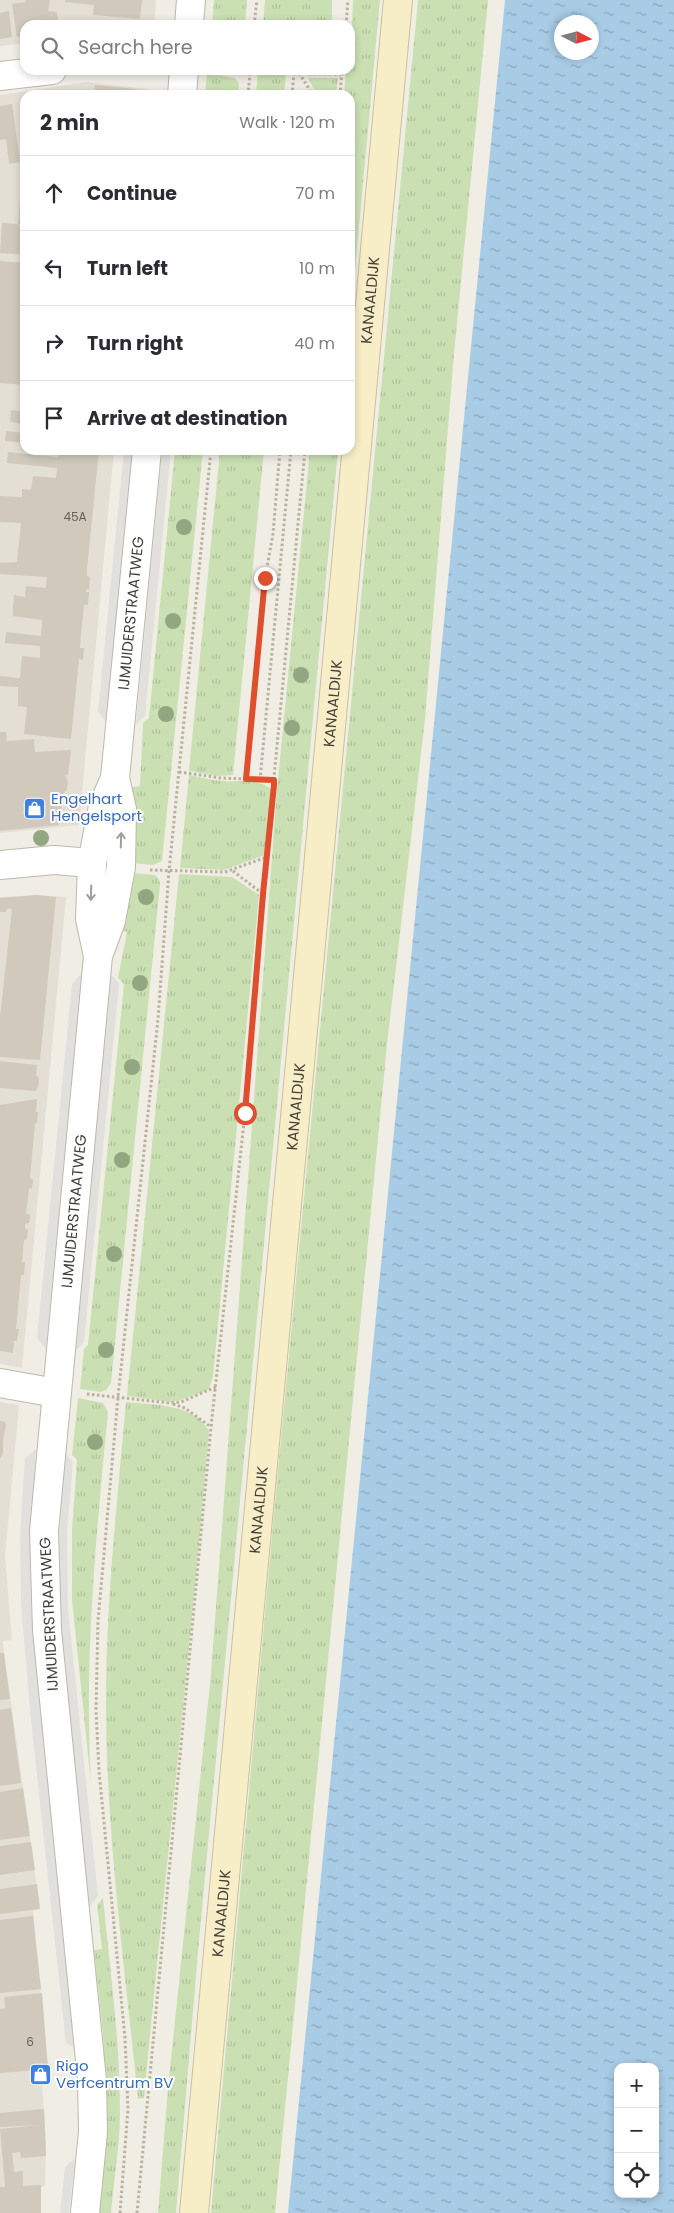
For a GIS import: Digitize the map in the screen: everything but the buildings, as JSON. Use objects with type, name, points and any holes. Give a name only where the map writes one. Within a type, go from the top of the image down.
[{"type":"main road","name":"KANAALDIJK","points":[[194,2213],[398,0]]},
{"type":"street","points":[[189,20],[191,0]]},
{"type":"street","points":[[0,76],[20,74]]},
{"type":"street","points":[[182,90],[184,75]]},
{"type":"street","name":"IJMUIDERSTRAATWEG","points":[[98,956],[90,919],[92,863],[103,806],[115,778],[147,455]]},
{"type":"street","name":"IJMUIDERSTRAATWEG","points":[[85,2213],[93,2132],[92,2072],[47,1630],[44,1581],[44,1522],[98,956],[111,921],[121,867],[122,809],[115,778]]},
{"type":"street","points":[[0,865],[54,860],[92,863]]},
{"type":"street","points":[[0,1383],[56,1393]]},
{"type":"path","points":[[255,20],[257,0]]},
{"type":"path","points":[[346,20],[348,0]]},
{"type":"path","points":[[248,90],[250,75]]},
{"type":"path","points":[[293,90],[296,75]]},
{"type":"path","points":[[299,75],[310,90]]},
{"type":"path","points":[[340,90],[342,75]]},
{"type":"path","points":[[120,2213],[127,2137],[128,2081],[102,1813],[96,1710],[98,1621],[118,1397],[158,1019],[169,871],[211,455]]},
{"type":"path","points":[[246,779],[265,578],[273,534],[280,455]]},
{"type":"path","points":[[260,780],[292,455]]},
{"type":"path","points":[[137,2213],[211,1426],[245,1113],[263,894],[305,455]]},
{"type":"path","points":[[179,772],[221,778],[274,780]]},
{"type":"path","points":[[169,871],[233,871],[267,858]]},
{"type":"path","points":[[233,871],[263,894]]},
{"type":"path","points":[[170,1404],[181,1402],[216,1387]]},
{"type":"path","points":[[118,1397],[170,1404],[185,1408],[211,1426]]},
{"type":"shaded area","points":[[0,0],[156,0],[154,20],[20,20],[20,44],[0,46]]},
{"type":"shaded area","points":[[87,82],[148,89],[148,90],[33,90]]},
{"type":"shaded area","points":[[20,92],[20,455],[114,455],[79,825],[0,833],[0,95]]},
{"type":"shaded area","points":[[124,455],[133,455],[107,723],[98,712]]},
{"type":"shaded area","points":[[162,455],[171,455],[145,716],[136,724]]},
{"type":"shaded area","points":[[37,895],[66,897],[22,1368],[0,1364],[0,897]]},
{"type":"shaded area","points":[[82,973],[46,1349],[37,1338],[72,984]]},
{"type":"shaded area","points":[[111,975],[119,983],[119,986],[84,1342],[74,1353]]},
{"type":"shaded area","points":[[0,1402],[19,1405],[5,1557],[12,1640],[3,1641],[40,1909],[33,1910],[48,2069],[41,2070],[46,2141],[45,2186],[41,2187],[41,2213],[0,2213]]},
{"type":"shaded area","points":[[36,1449],[30,1537],[31,1603],[75,2049],[66,2042],[30,1710],[21,1604],[20,1537],[25,1458]]},
{"type":"shaded area","points":[[65,1452],[73,1462],[67,1533],[68,1609],[98,1896],[89,1908],[59,1609],[58,1555]]},
{"type":"shaded area","points":[[75,2158],[69,2213],[60,2213],[65,2167]]},
{"type":"green space","points":[[214,0],[247,0],[245,20],[212,20]]},
{"type":"green space","points":[[265,0],[332,0],[332,20],[263,20]]},
{"type":"green space","points":[[353,0],[380,0],[355,270],[355,90],[344,90],[346,75],[355,75],[355,20],[352,20]]},
{"type":"green space","points":[[418,0],[488,0],[453,365],[425,719],[387,1044],[275,2213],[211,2213],[277,1481]]},
{"type":"green space","points":[[207,75],[235,78],[239,83],[238,90],[205,90]]},
{"type":"green space","points":[[258,75],[286,75],[284,90],[256,90]]},
{"type":"green space","points":[[308,78],[338,78],[337,90],[314,90]]},
{"type":"green space","points":[[175,455],[203,455],[162,861],[153,865],[132,863],[132,787],[140,786],[143,723],[149,718]]},
{"type":"green space","points":[[220,455],[264,455],[233,775],[217,776],[189,771]]},
{"type":"green space","points":[[310,455],[338,455],[198,1952],[176,2213],[158,2213],[168,2088],[211,1674],[277,790]]},
{"type":"green space","points":[[189,775],[220,781],[255,782],[271,789],[265,855],[224,870],[180,868]]},
{"type":"green space","points":[[132,873],[155,875],[159,879],[160,884],[111,1383],[106,1390],[101,1392],[80,1389],[84,1349],[88,1345],[124,984],[118,978],[127,932],[120,930]]},
{"type":"green space","points":[[179,874],[232,877],[259,895],[213,1377],[209,1389],[171,1402],[127,1396]]},
{"type":"green space","points":[[78,1398],[103,1403],[108,1412],[92,1598],[89,1691],[91,1784],[72,1600],[72,1530],[77,1460],[72,1455]]},
{"type":"green space","points":[[126,1402],[160,1405],[183,1410],[202,1422],[209,1431],[144,2098],[138,2099],[113,1852],[109,1802],[106,1703],[106,1665],[113,1552]]},
{"type":"green space","points":[[103,1898],[120,2084],[119,2136],[111,2213],[98,2213],[106,2093],[103,2034],[94,1950],[102,1949],[97,1905]]},
{"type":"water","points":[[505,0],[674,0],[674,2213],[288,2213]]},
{"type":"place","name":"Engelhart Hengelsport","points":[[35,808]]},
{"type":"place","name":"Rigo Verfcentrum BV","points":[[40,2075]]},
{"type":"route","points":[[245,1113],[274,785],[274,780],[246,779],[265,578]]}]
